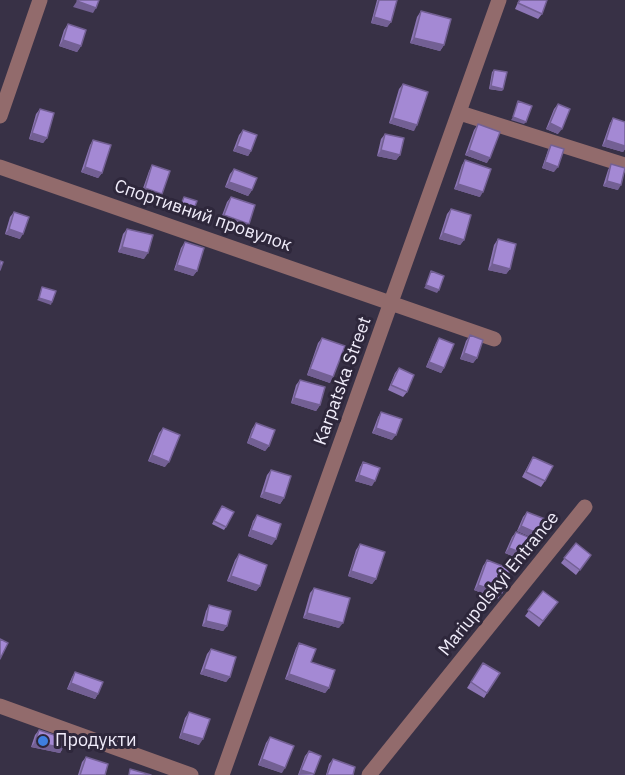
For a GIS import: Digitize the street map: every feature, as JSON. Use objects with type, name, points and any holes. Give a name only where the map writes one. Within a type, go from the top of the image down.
[{"type":"street","points":[[0,116],[40,0]]},
{"type":"street","name":"Karpatska Street","points":[[222,775],[393,302],[499,0]]},
{"type":"street","points":[[460,113],[625,165]]},
{"type":"street","name":"Спортивний провулок","points":[[0,167],[494,339]]},
{"type":"street","name":"Mariupolskyi Entrance","points":[[369,775],[585,507]]},
{"type":"street","points":[[0,706],[191,775]]},
{"type":"building","points":[[78,0],[99,0],[96,8]]},
{"type":"building","points":[[379,0],[397,0],[391,22],[374,17]]},
{"type":"building","points":[[520,0],[547,0],[542,14],[518,3]]},
{"type":"building","points":[[421,11],[451,19],[444,45],[414,38]]},
{"type":"building","points":[[68,24],[86,30],[81,46],[63,40]]},
{"type":"building","points":[[494,70],[507,72],[503,89],[491,86]]},
{"type":"building","points":[[403,84],[428,92],[417,125],[393,118]]},
{"type":"building","points":[[518,101],[532,106],[526,122],[513,117]]},
{"type":"building","points":[[558,104],[570,109],[562,129],[550,123]]},
{"type":"building","points":[[40,109],[54,113],[47,138],[32,133]]},
{"type":"building","points":[[613,118],[625,122],[625,146],[606,140]]},
{"type":"building","points":[[478,124],[500,132],[490,158],[469,150]]},
{"type":"building","points":[[243,130],[257,135],[251,151],[237,146]]},
{"type":"building","points":[[385,134],[404,138],[400,155],[381,150]]},
{"type":"building","points":[[93,140],[111,145],[102,173],[85,167]]},
{"type":"building","points":[[551,145],[564,149],[558,167],[545,162]]},
{"type":"building","points":[[465,160],[491,169],[483,192],[458,184]]},
{"type":"building","points":[[611,164],[625,168],[621,185],[607,181]]},
{"type":"building","points":[[152,165],[170,171],[162,194],[145,188]]},
{"type":"building","points":[[234,169],[257,178],[252,190],[229,182]]},
{"type":"building","points":[[184,197],[197,201],[192,214],[179,210]]},
{"type":"building","points":[[231,197],[255,205],[249,224],[224,215]]},
{"type":"building","points":[[451,209],[471,215],[464,240],[443,233]]},
{"type":"building","points":[[14,212],[29,217],[23,234],[9,229]]},
{"type":"building","points":[[127,229],[153,235],[148,253],[122,247]]},
{"type":"building","points":[[498,239],[516,244],[510,269],[492,264]]},
{"type":"building","points":[[185,242],[204,248],[197,271],[177,265]]},
{"type":"building","points":[[431,271],[444,276],[439,290],[426,285]]},
{"type":"building","points":[[42,287],[56,291],[52,302],[39,298]]},
{"type":"building","points":[[470,335],[483,340],[477,358],[464,353]]},
{"type":"building","points":[[322,338],[345,346],[333,377],[310,369]]},
{"type":"building","points":[[439,338],[454,344],[444,368],[429,362]]},
{"type":"building","points":[[399,368],[414,375],[407,392],[391,385]]},
{"type":"building","points":[[300,380],[325,387],[320,405],[294,398]]},
{"type":"building","points":[[381,412],[402,419],[396,435],[376,428]]},
{"type":"building","points":[[256,423],[275,430],[269,446],[250,438]]},
{"type":"building","points":[[163,428],[180,435],[169,462],[152,455]]},
{"type":"building","points":[[533,457],[553,466],[545,481],[526,472]]},
{"type":"building","points":[[363,462],[380,468],[375,481],[359,475]]},
{"type":"building","points":[[271,470],[291,476],[284,498],[264,492]]},
{"type":"building","points":[[222,506],[234,512],[226,527],[214,521]]},
{"type":"building","points":[[527,512],[545,519],[539,534],[521,526]]},
{"type":"building","points":[[257,515],[281,524],[276,539],[251,530]]},
{"type":"building","points":[[516,532],[536,540],[530,556],[509,548]]},
{"type":"building","points":[[576,543],[591,555],[580,570],[564,558]]},
{"type":"building","points":[[360,544],[385,552],[376,579],[351,571]]},
{"type":"building","points":[[239,554],[267,565],[260,586],[231,576]]},
{"type":"building","points":[[487,560],[510,569],[502,593],[478,585]]},
{"type":"building","points":[[314,588],[350,598],[343,623],[307,613]]},
{"type":"building","points":[[543,591],[558,602],[543,621],[528,610]]},
{"type":"building","points":[[209,605],[231,611],[227,626],[206,621]]},
{"type":"building","points":[[0,639],[8,643],[0,659]]},
{"type":"building","points":[[299,643],[316,649],[311,662],[335,670],[329,688],[289,674]]},
{"type":"building","points":[[211,649],[236,657],[230,677],[204,669]]},
{"type":"building","points":[[483,663],[500,673],[487,693],[471,682]]},
{"type":"building","points":[[75,672],[103,682],[98,694],[71,683]]},
{"type":"building","points":[[189,712],[210,719],[203,739],[182,733]]},
{"type":"building","points":[[39,730],[66,739],[63,748],[35,742]]},
{"type":"building","points":[[270,737],[294,746],[285,768],[262,759]]},
{"type":"building","points":[[309,751],[321,756],[314,774],[301,770]]},
{"type":"building","points":[[86,757],[108,764],[105,775],[80,775]]},
{"type":"building","points":[[333,759],[355,767],[353,775],[327,775]]},
{"type":"building","points":[[130,769],[151,775],[129,775]]},
{"type":"place","name":"Продукти","points":[[43,741]]}]
